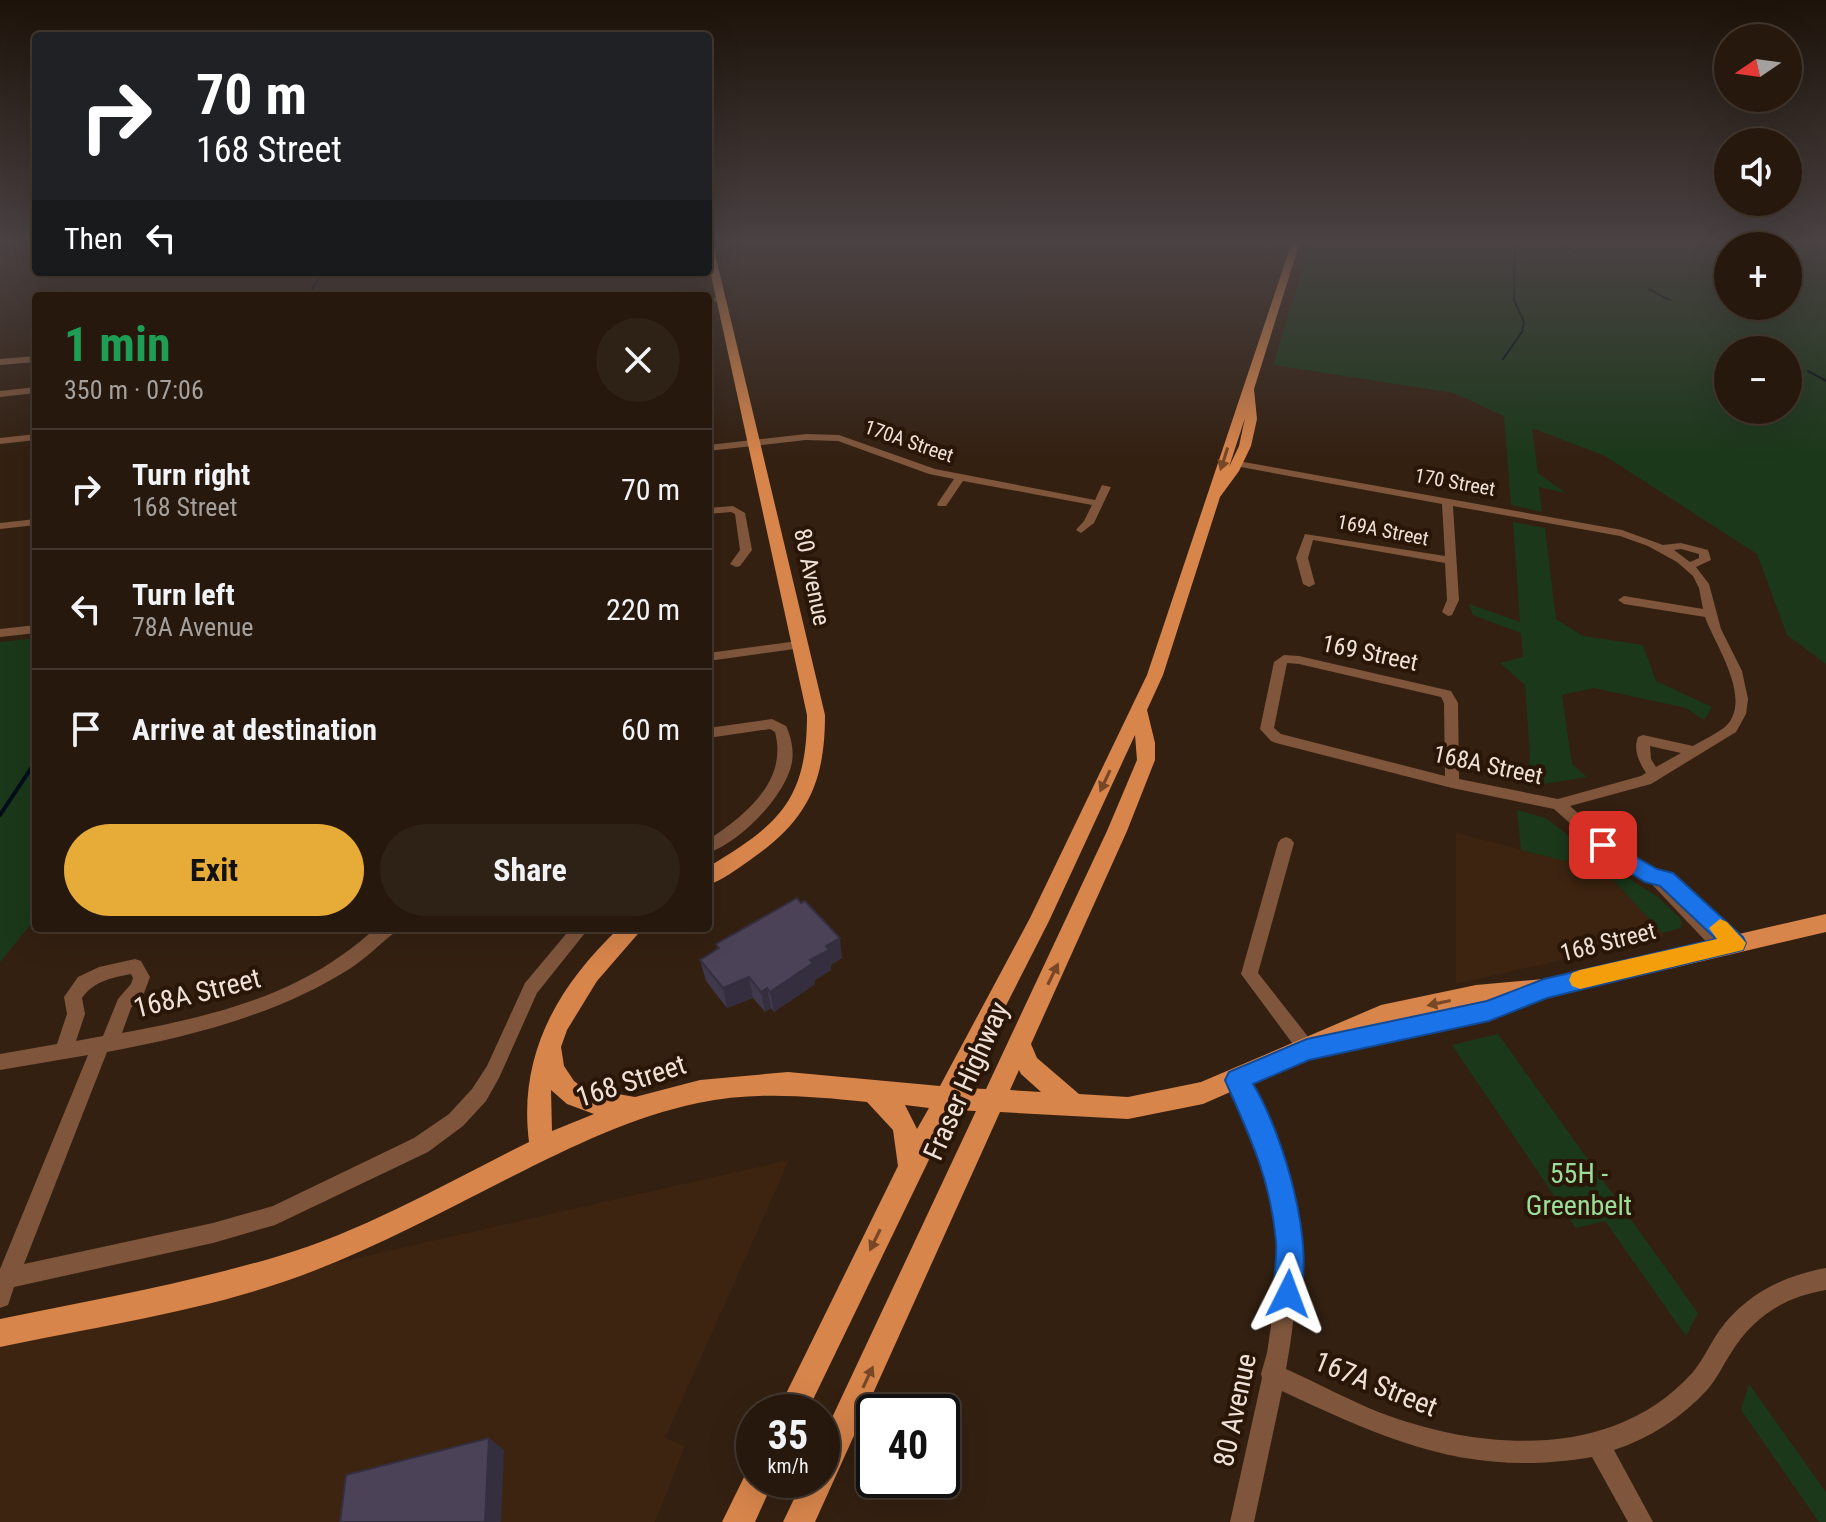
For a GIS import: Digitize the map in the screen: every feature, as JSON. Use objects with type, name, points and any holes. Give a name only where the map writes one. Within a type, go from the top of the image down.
[{"type":"main road","name":"80 Avenue","points":[[712,874],[780,826],[793,811],[811,778],[818,745],[816,715],[754,442],[719,316]]},
{"type":"main road","name":"Fraser Highway","points":[[801,1394],[909,1170],[1039,921],[1139,711],[1179,605],[1271,316]]},
{"type":"main road","name":"Fraser Highway","points":[[1211,499],[1236,473],[1253,416],[1249,384]]},
{"type":"main road","points":[[1237,419],[1243,422],[1245,442]]},
{"type":"main road","name":"Fraser Highway","points":[[840,1435],[1071,937],[1146,760],[1146,743],[1139,711]]},
{"type":"main road","name":"168 Street","points":[[0,1333],[186,1294],[282,1269],[381,1229],[542,1148],[637,1108],[730,1086],[788,1083],[1076,1107],[1128,1108],[1161,1104],[1237,1080],[1307,1049],[1489,1011],[1544,989],[1826,923]]},
{"type":"main road","points":[[542,1148],[535,1119],[540,1075],[550,1042],[577,988],[629,932]]},
{"type":"main road","points":[[550,1042],[550,1064],[561,1086],[571,1095],[592,1103],[637,1108]]},
{"type":"main road","points":[[1019,1044],[1029,1066],[1076,1107]]},
{"type":"main road","points":[[872,1091],[890,1105],[910,1135],[909,1170]]},
{"type":"main road","points":[[738,1522],[750,1498]]},
{"type":"main road","points":[[799,1522],[810,1498]]},
{"type":"street","points":[[0,362],[32,359]]},
{"type":"street","points":[[0,394],[32,390]]},
{"type":"street","name":"170A Street","points":[[712,447],[817,436],[844,439],[930,471],[1096,503]]},
{"type":"street","points":[[0,441],[32,437]]},
{"type":"street","name":"170 Street","points":[[1238,464],[1622,533],[1661,548]]},
{"type":"street","points":[[942,504],[961,477]]},
{"type":"street","points":[[1081,530],[1092,517],[1106,487]]},
{"type":"street","points":[[1447,500],[1453,600],[1448,612]]},
{"type":"street","points":[[712,511],[736,509],[741,514],[746,550],[736,564]]},
{"type":"street","points":[[0,526],[32,522]]},
{"type":"street","name":"169A Street","points":[[1309,584],[1302,558],[1309,536],[1449,560]]},
{"type":"street","points":[[1661,548],[1688,547],[1706,555],[1704,561],[1689,566]]},
{"type":"street","points":[[1624,600],[1710,614],[1705,585],[1689,566],[1661,548]]},
{"type":"street","name":"168A Street","points":[[1271,735],[1452,783],[1558,804],[1654,775],[1731,729],[1740,712],[1742,690],[1710,614]]},
{"type":"street","points":[[0,633],[32,629]]},
{"type":"street","points":[[712,656],[798,645]]},
{"type":"street","name":"169 Street","points":[[1271,735],[1267,729],[1279,667],[1284,659],[1446,694],[1451,703],[1452,783]]},
{"type":"street","points":[[712,732],[772,724],[781,729],[786,743],[780,774],[766,799],[739,827],[712,844]]},
{"type":"street","points":[[1654,775],[1644,759],[1643,740],[1695,751]]},
{"type":"street","points":[[1558,804],[1603,845],[1652,876],[1728,945]]},
{"type":"street","points":[[1286,843],[1249,974],[1307,1049]]},
{"type":"street","name":"168A Street","points":[[0,1062],[105,1044],[255,1009],[285,999],[339,968],[383,932]]},
{"type":"street","points":[[3,1285],[213,1233],[283,1212],[421,1145],[456,1120],[479,1095],[493,1072],[527,995],[556,953],[577,932]]},
{"type":"street","points":[[3,1285],[105,1044],[124,1004],[138,988],[142,977],[135,966],[98,973],[80,983],[73,997],[76,1014],[63,1051]]},
{"type":"street","name":"80 Avenue","points":[[1237,1080],[1251,1104],[1277,1171],[1290,1243],[1288,1294],[1242,1522]]},
{"type":"street","name":"167A Street","points":[[1272,1374],[1379,1423],[1435,1441],[1517,1452],[1599,1447],[1646,1424],[1687,1395],[1702,1379],[1727,1337],[1762,1302],[1801,1282],[1826,1279]]},
{"type":"street","points":[[1599,1447],[1641,1522]]},
{"type":"shaded area","points":[[1456,833],[1605,871],[1665,936],[1456,984]]},
{"type":"shaded area","points":[[789,1160],[665,1438],[685,1446],[655,1522],[0,1522],[0,1339]]},
{"type":"green space","points":[[1288,316],[1714,316],[1714,320],[1802,320],[1802,316],[1826,316],[1826,664],[1787,635],[1757,554],[1605,456],[1532,428],[1538,473],[1566,493],[1539,487],[1542,512],[1511,505],[1504,416],[1454,393],[1273,365]]},
{"type":"green space","points":[[1513,522],[1545,528],[1556,619],[1583,636],[1643,645],[1656,681],[1712,707],[1704,720],[1686,708],[1594,688],[1562,695],[1572,764],[1587,777],[1525,787],[1530,756],[1525,685],[1500,663],[1523,657],[1521,633],[1473,615],[1469,604],[1520,622]]},
{"type":"green space","points":[[32,638],[32,923],[0,962],[0,642]]},
{"type":"green space","points":[[1517,810],[1546,818],[1599,860],[1658,897],[1681,919],[1681,928],[1662,933],[1605,871],[1521,850]]},
{"type":"green space","name":"55H - Greenbelt","points":[[1498,1034],[1698,1313],[1686,1336],[1605,1221],[1576,1228],[1452,1045]]},
{"type":"green space","points":[[1749,1384],[1826,1492],[1826,1522],[1819,1522],[1741,1410]]},
{"type":"building","points":[[797,898],[801,903],[805,901],[840,938],[826,946],[829,950],[810,960],[813,963],[770,992],[767,988],[761,992],[749,977],[723,988],[700,960],[719,948],[716,944]]},
{"type":"building","points":[[489,1438],[485,1522],[340,1522],[346,1475]]},
{"type":"waterway","points":[[1503,359],[1522,332],[1524,322],[1521,316]]},
{"type":"waterway","points":[[1808,371],[1826,381]]},
{"type":"waterway","points":[[0,815],[32,767]]},
{"type":"slow traffic","points":[[1580,980],[1735,943],[1720,928]]},
{"type":"route","points":[[1288,1294],[1290,1243],[1277,1171],[1251,1104],[1237,1080],[1307,1049],[1489,1011],[1544,989],[1735,943],[1666,879],[1652,876],[1603,845]]}]
